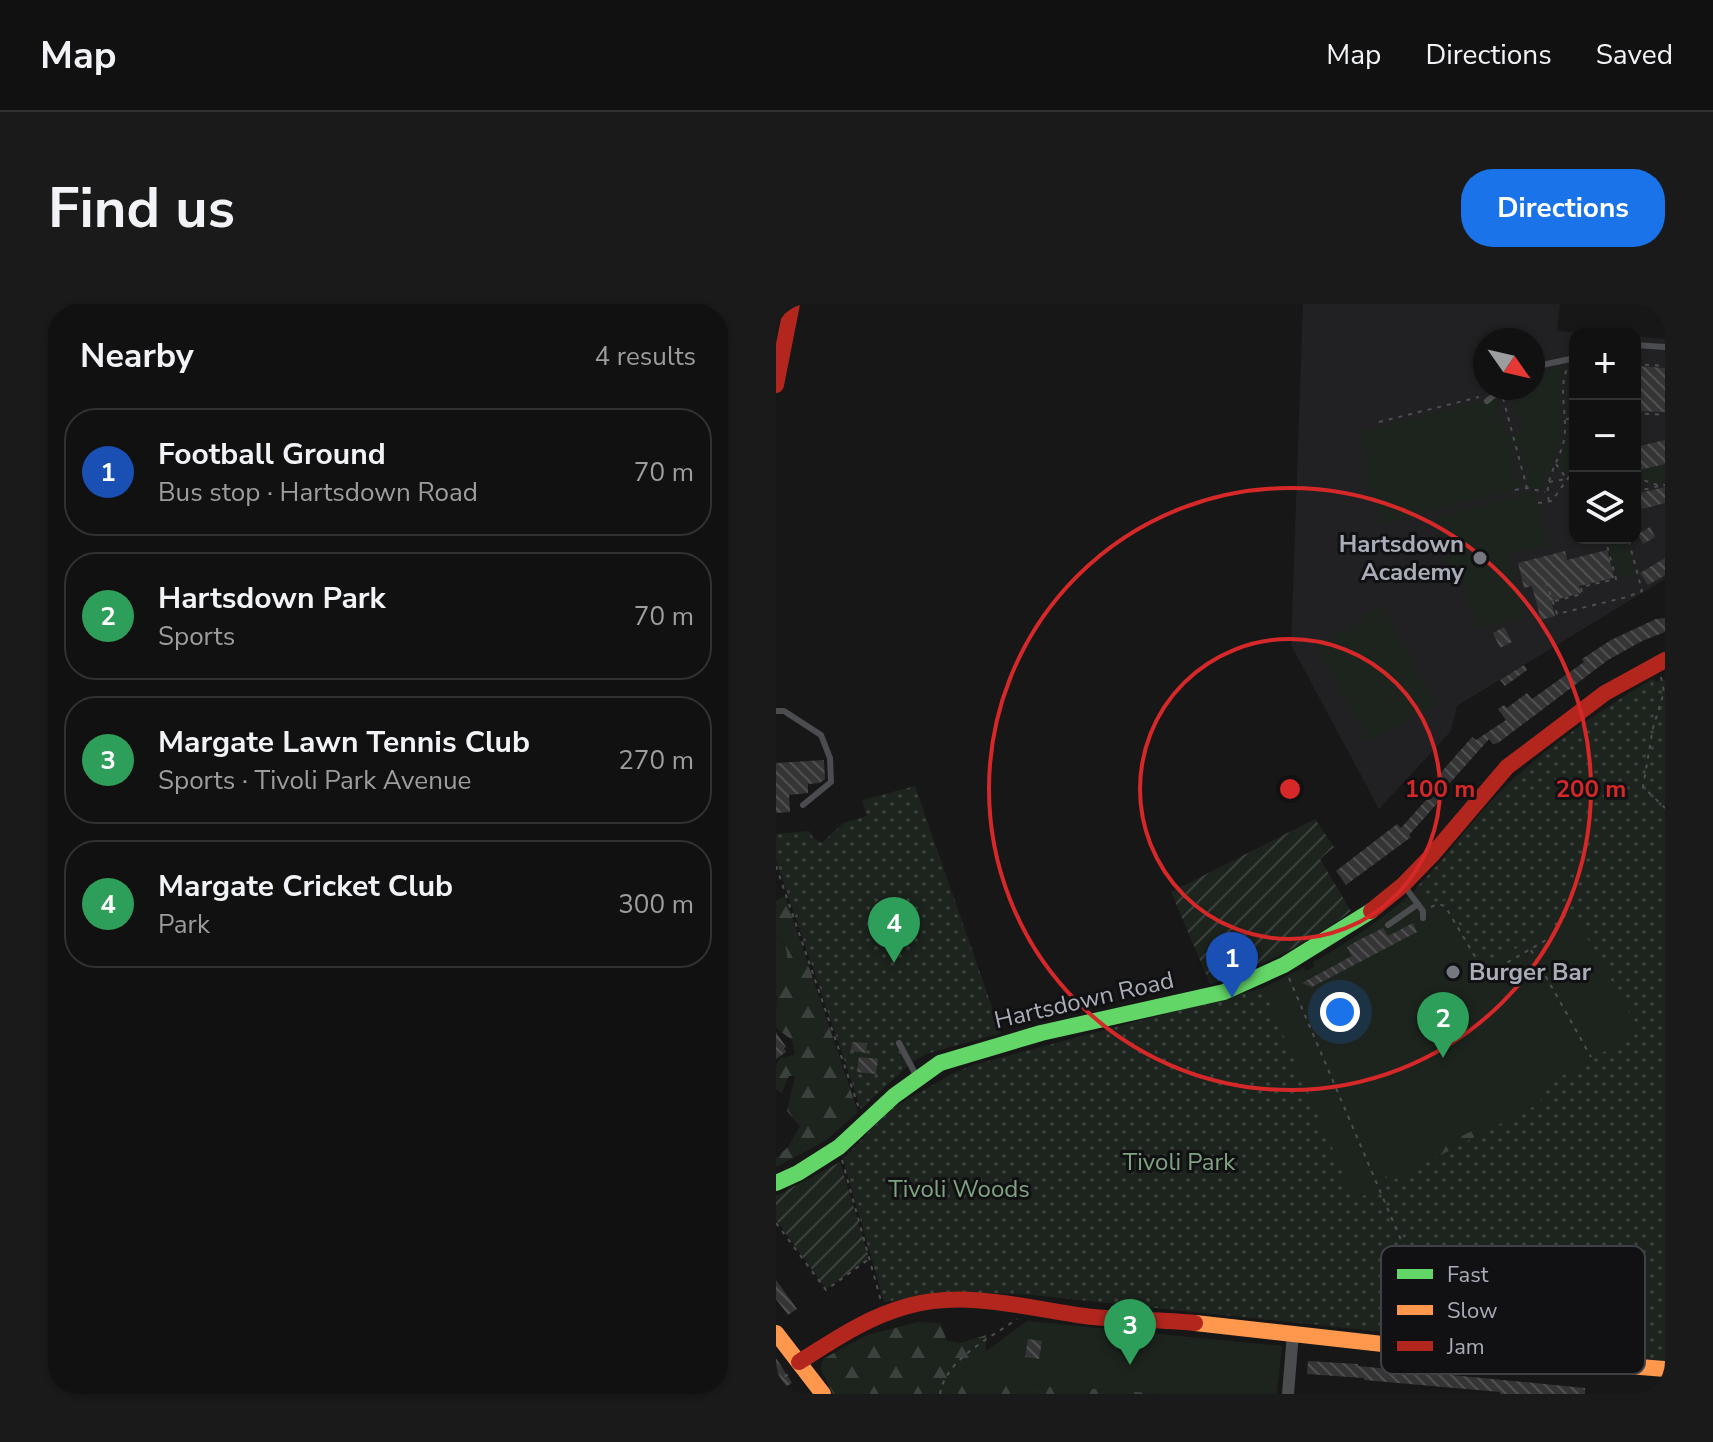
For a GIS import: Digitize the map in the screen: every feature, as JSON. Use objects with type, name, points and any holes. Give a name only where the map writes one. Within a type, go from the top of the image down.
[{"type":"main road","points":[[776,385],[792,304]]},
{"type":"main road","name":"Hartsdown Road","points":[[776,1183],[839,1147],[917,1077],[940,1063],[1041,1033],[1224,992],[1284,965],[1368,914],[1403,885],[1507,767],[1605,693],[1660,662]]},
{"type":"main road","points":[[800,1364],[853,1327],[886,1312],[939,1301],[974,1300],[1113,1319],[1156,1319],[1381,1343]]},
{"type":"main road","points":[[776,1333],[823,1394]]},
{"type":"main road","points":[[1645,1367],[1665,1369]]},
{"type":"street","points":[[1288,1394],[1293,1333]]},
{"type":"lane","points":[[1641,345],[1665,347]]},
{"type":"lane","points":[[1545,365],[1569,362]]},
{"type":"lane","points":[[776,711],[784,711],[821,735],[830,758],[831,782],[803,805]]},
{"type":"lane","points":[[1403,885],[1423,915]]},
{"type":"lane","points":[[1388,925],[1418,904]]},
{"type":"lane","points":[[899,1043],[917,1077]]},
{"type":"path","points":[[1641,364],[1665,366]]},
{"type":"path","points":[[1549,501],[1549,482],[1565,437],[1563,379],[1569,367]]},
{"type":"path","points":[[1379,422],[1480,400]]},
{"type":"path","points":[[1505,400],[1527,488]]},
{"type":"path","points":[[1641,413],[1665,415]]},
{"type":"path","points":[[1555,463],[1567,479]]},
{"type":"path","points":[[1549,482],[1567,479]]},
{"type":"path","points":[[1538,503],[1552,501],[1567,479]]},
{"type":"path","points":[[1641,479],[1660,486]]},
{"type":"path","points":[[1641,491],[1665,485]]},
{"type":"path","points":[[1515,490],[1527,488],[1547,493]]},
{"type":"path","points":[[1554,601],[1582,594],[1581,587],[1616,579],[1607,544]]},
{"type":"path","points":[[1546,582],[1557,614],[1642,591],[1630,544]]},
{"type":"path","points":[[1660,662],[1664,692],[1653,728],[1643,787],[1665,808]]},
{"type":"path","points":[[776,866],[864,1123]]},
{"type":"path","points":[[1423,915],[1438,904],[1445,906],[1486,975],[1558,933]]},
{"type":"path","points":[[1530,949],[1591,1057]]},
{"type":"path","points":[[1284,965],[1403,1246]]},
{"type":"path","points":[[839,1147],[886,1312]]},
{"type":"path","points":[[776,1223],[826,1290],[870,1259]]},
{"type":"path","points":[[940,1394],[953,1365],[1022,1316],[1026,1305]]},
{"type":"path","points":[[776,1382],[800,1364]]},
{"type":"shaded area","name":"Hartsdown Academy","points":[[1303,304],[1560,304],[1557,331],[1569,332],[1569,544],[1641,544],[1641,337],[1665,339],[1665,579],[1457,706],[1451,731],[1379,809],[1291,645]]},
{"type":"green space","points":[[1565,367],[1561,379],[1564,417],[1559,446],[1544,491],[1527,487],[1514,434],[1522,432],[1513,400],[1545,400],[1545,372]]},
{"type":"green space","points":[[1569,374],[1568,417],[1565,388]]},
{"type":"green space","points":[[1497,400],[1506,435],[1511,435],[1515,449],[1511,451],[1520,487],[1455,504],[1455,507],[1381,523],[1371,486],[1366,486],[1363,472],[1367,470],[1357,434],[1431,413]]},
{"type":"green space","points":[[1568,427],[1567,477],[1557,464],[1565,446]]},
{"type":"green space","points":[[1665,464],[1665,481],[1658,483],[1641,477],[1641,470]]},
{"type":"green space","points":[[1535,491],[1549,544],[1509,555],[1525,617],[1476,630],[1460,568],[1447,571],[1434,518]]},
{"type":"green space","points":[[1608,544],[1628,544],[1636,574],[1617,578]]},
{"type":"green space","points":[[1383,607],[1436,705],[1368,742],[1315,644]]},
{"type":"green space","points":[[1652,679],[1657,682],[1665,679],[1665,1361],[1645,1359],[1645,1246],[1381,1246],[1381,1331],[1032,1295],[958,1294],[884,1302],[843,1159],[892,1108],[973,1065],[1263,988],[1355,1200],[1540,1103],[1547,1084],[1640,1031],[1574,915],[1484,967],[1447,904],[1438,902],[1427,906],[1416,888],[1511,781],[1615,702]]},
{"type":"green space","name":"Tivoli Park","points":[[1511,781],[1588,903],[1574,915],[1640,1031],[1547,1084],[1541,1103],[1378,1188],[1402,1246],[1381,1246],[1381,1332],[1032,1295],[1043,1287],[1268,999],[1263,988],[1304,967],[1306,971],[1314,967],[1313,962],[1399,904],[1444,861]]},
{"type":"green space","points":[[915,786],[1001,1033],[926,1054],[912,1062],[861,1109],[776,860],[776,834],[809,831],[814,839],[822,843],[843,823],[867,816],[862,800]]},
{"type":"green space","points":[[1315,819],[1334,847],[1320,859],[1351,911],[1284,953],[1210,984],[1171,892]]},
{"type":"green space","points":[[785,896],[858,1112],[825,1141],[776,1167],[776,1158],[788,1147],[800,1126],[787,1111],[795,1076],[789,1076],[782,1093],[776,1089],[776,1065],[780,1058],[795,1055],[792,1040],[776,1028],[777,996],[787,956],[786,949],[776,936],[776,901]]},
{"type":"green space","points":[[776,936],[786,949],[787,965],[776,997]]},
{"type":"green space","points":[[1528,1104],[1532,1109],[1391,1188],[1384,1181],[1388,1170],[1430,1153]]},
{"type":"green space","points":[[840,1162],[869,1258],[826,1289],[776,1220],[776,1196]]},
{"type":"green space","points":[[1027,1321],[1282,1346],[1277,1394],[1164,1394],[974,1380],[986,1351]]},
{"type":"green space","points":[[918,1322],[940,1323],[947,1341],[960,1343],[986,1335],[986,1351],[975,1380],[1164,1394],[833,1394],[821,1369],[823,1359],[867,1335]]},
{"type":"building","points":[[1641,366],[1665,368],[1665,412],[1641,411]]},
{"type":"building","points":[[1665,440],[1665,464],[1641,470],[1641,446]]},
{"type":"building","points":[[1665,487],[1665,503],[1642,509],[1641,493]]},
{"type":"building","points":[[1650,527],[1655,537],[1643,544],[1641,532]]},
{"type":"building","points":[[1607,550],[1614,578],[1579,586],[1581,593],[1551,601],[1555,616],[1541,620],[1532,586],[1524,588],[1518,563],[1565,551],[1567,560]]},
{"type":"building","points":[[1665,558],[1665,575],[1648,585],[1640,573]]},
{"type":"building","points":[[1665,618],[1665,632],[1608,660],[1498,743],[1493,744],[1489,739],[1448,785],[1438,776],[1472,737],[1476,740],[1506,720],[1498,709],[1504,705],[1507,708],[1527,693],[1532,699],[1611,640],[1656,619]]},
{"type":"building","points":[[1504,627],[1512,642],[1500,648],[1493,633]]},
{"type":"building","points":[[1524,665],[1527,670],[1505,686],[1500,680]]},
{"type":"building","points":[[824,760],[825,779],[820,783],[808,784],[808,793],[789,795],[790,812],[776,813],[776,763]]},
{"type":"building","points":[[1434,791],[1442,798],[1409,835],[1411,837],[1346,885],[1336,871],[1397,824],[1401,828]]},
{"type":"building","points":[[1413,923],[1417,932],[1312,987],[1302,983],[1352,956],[1347,947],[1357,941],[1383,928],[1388,936]]},
{"type":"building","points":[[776,1032],[786,1052],[776,1059]]},
{"type":"building","points":[[852,1042],[867,1043],[866,1053],[851,1051]]},
{"type":"building","points":[[859,1057],[878,1059],[876,1074],[857,1072]]},
{"type":"building","points":[[776,1280],[797,1309],[788,1315],[776,1299]]},
{"type":"building","points":[[1028,1339],[1042,1341],[1039,1359],[1025,1357]]},
{"type":"building","points":[[776,1358],[792,1383],[782,1389],[776,1379]]},
{"type":"building","points":[[1308,1361],[1358,1364],[1381,1368],[1381,1374],[1441,1374],[1585,1388],[1585,1394],[1500,1394],[1307,1374]]},
{"type":"traffic: fast","points":[[776,1183],[839,1147],[894,1096],[940,1063],[1041,1033],[1224,992],[1284,965],[1371,911]]},
{"type":"traffic: slow","points":[[1195,1323],[1381,1344]]},
{"type":"traffic: slow","points":[[776,1333],[823,1394]]},
{"type":"traffic: slow","points":[[1645,1367],[1665,1369]]},
{"type":"traffic: jam","points":[[776,385],[792,304]]},
{"type":"traffic: jam","points":[[1371,911],[1403,885],[1432,855],[1507,767],[1605,693],[1665,660]]},
{"type":"traffic: jam","points":[[799,1362],[879,1316],[930,1302],[974,1300],[1099,1318],[1195,1323]]},
{"type":"place","name":"Hartsdown Academy","points":[[1480,558]]},
{"type":"place","name":"Margate Cricket Club","points":[[894,963]]},
{"type":"place","name":"Burger Bar","points":[[1453,972]]},
{"type":"place","name":"Football Ground","points":[[1232,998]]},
{"type":"place","name":"Hartsdown Park","points":[[1443,1058]]},
{"type":"place","name":"Margate Lawn Tennis Club","points":[[1130,1365]]},
{"type":"park label","name":"Tivoli Woods","points":[[959,1189]]}]
